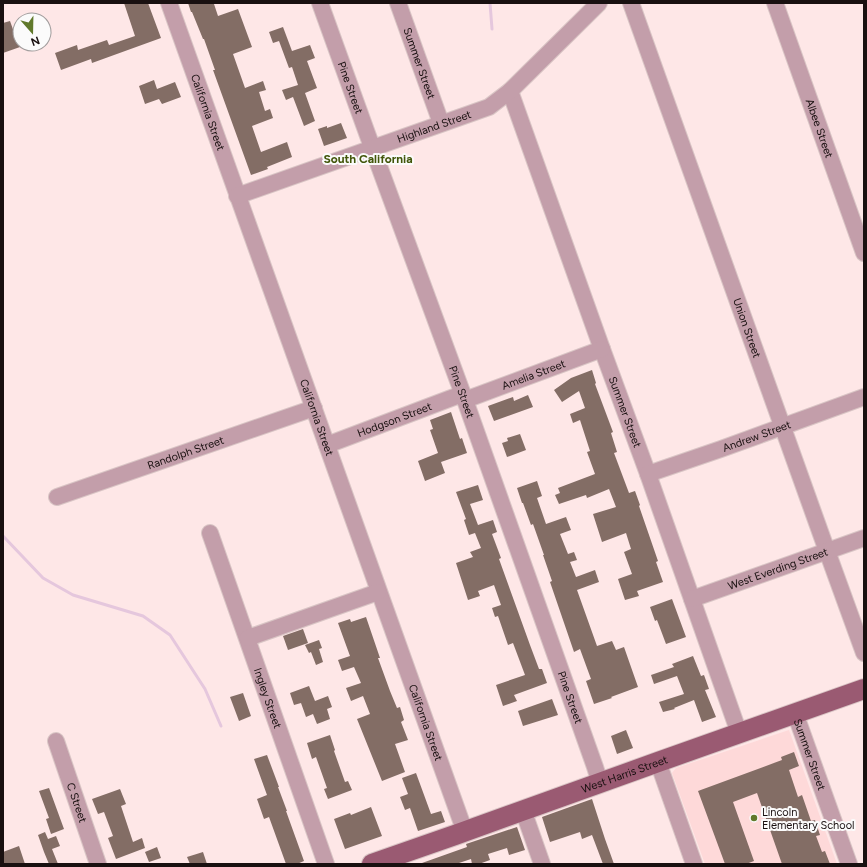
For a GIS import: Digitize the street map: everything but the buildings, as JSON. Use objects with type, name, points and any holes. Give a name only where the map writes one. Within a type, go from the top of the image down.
[{"type":"main road","name":"West Harris Street","points":[[382,862],[864,689]]},
{"type":"street","name":"California Street","points":[[168,3],[465,832]]},
{"type":"street","name":"Pine Street","points":[[320,3],[464,397],[600,783]]},
{"type":"street","name":"Summer Street","points":[[398,3],[441,123]]},
{"type":"street","name":"Highland Street","points":[[237,196],[489,107],[510,91],[582,10],[599,3]]},
{"type":"street","name":"Union Street","points":[[631,3],[864,653]]},
{"type":"street","name":"Albee Street","points":[[775,3],[864,253]]},
{"type":"street","name":"Summer Street","points":[[510,91],[740,733]]},
{"type":"street","name":"Amelia Street","points":[[464,397],[602,349]]},
{"type":"street","name":"Hodgson Street","points":[[327,445],[464,397]]},
{"type":"street","name":"Andrew Street","points":[[648,474],[864,397]]},
{"type":"street","name":"Randolph Street","points":[[57,497],[314,408]]},
{"type":"street","name":"Ingley Street","points":[[210,533],[326,864]]},
{"type":"street","name":"West Everding Street","points":[[692,599],[864,538]]},
{"type":"street","points":[[248,638],[378,592]]},
{"type":"street","name":"Summer Street","points":[[795,713],[849,864]]},
{"type":"street","name":"C Street","points":[[56,741],[98,864]]},
{"type":"street","points":[[658,762],[694,864]]},
{"type":"street","points":[[524,810],[542,864]]},
{"type":"shaded area","name":"Lincoln Elementary School","points":[[789,730],[837,864],[705,864],[672,773],[676,768]]},
{"type":"waterway","points":[[490,3],[492,29]]},
{"type":"waterway","points":[[3,536],[43,578],[73,595],[143,616],[170,635],[205,689],[221,726]]},
{"type":"place","name":"Lincoln Elementary School","points":[[754,818]]},
{"type":"district","name":"South California","points":[[368,159]]}]
